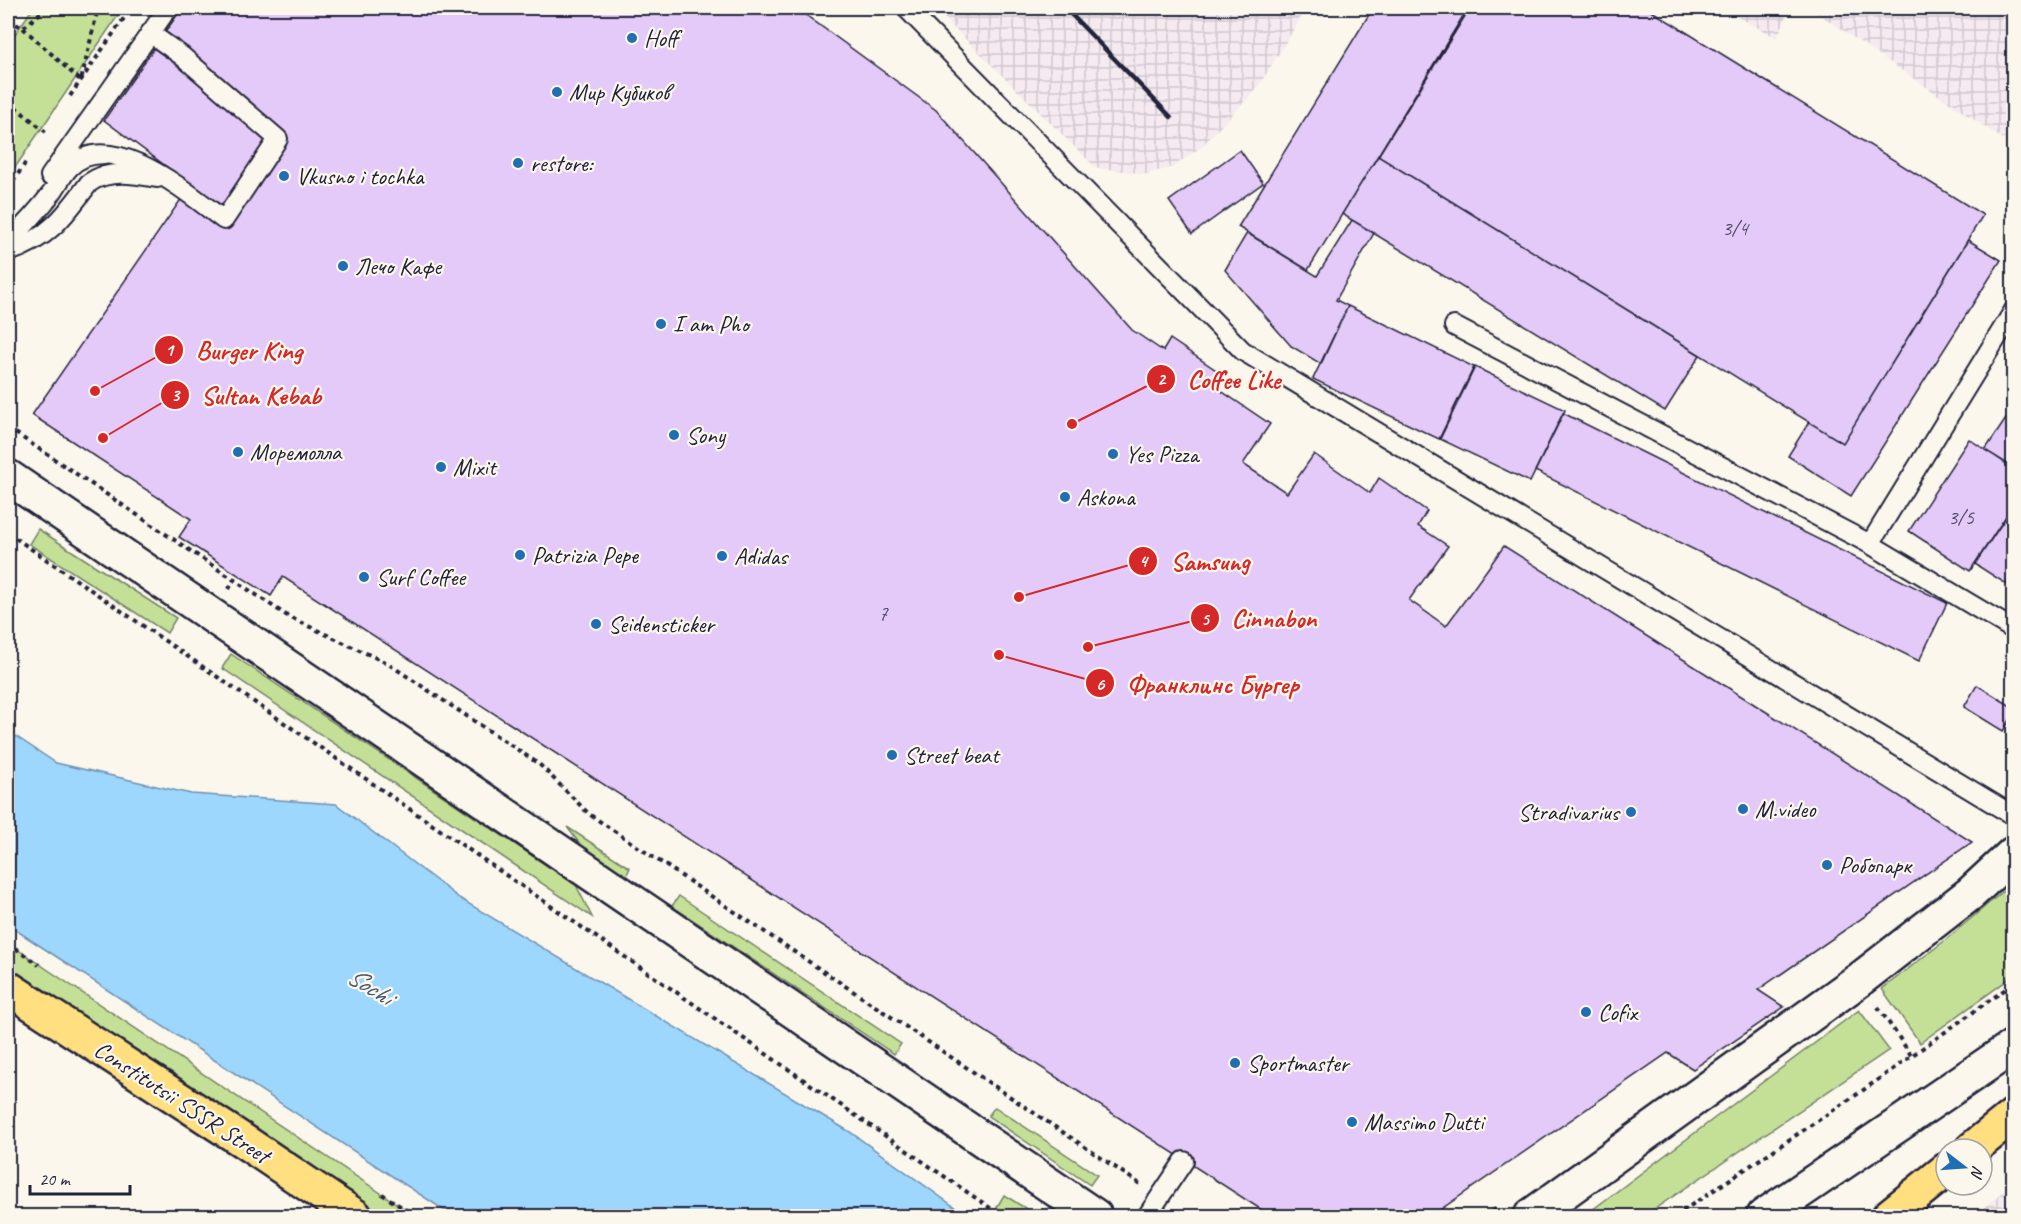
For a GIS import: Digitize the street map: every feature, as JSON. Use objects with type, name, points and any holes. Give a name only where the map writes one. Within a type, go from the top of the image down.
[{"type":"main road","name":"Constitutsii SSSR Street","points":[[8,988],[355,1216]]},
{"type":"main road","points":[[1986,1137],[2013,1115]]},
{"type":"main road","points":[[1889,1216],[1934,1180]]},
{"type":"street","points":[[8,477],[1095,1216]]},
{"type":"street","points":[[1531,1216],[1859,980],[1971,893],[2013,853]]},
{"type":"street","points":[[1764,1216],[2013,1046]]},
{"type":"lane","points":[[8,236],[168,8]]},
{"type":"lane","points":[[906,8],[1243,351],[2013,816]]},
{"type":"lane","points":[[8,242],[52,193],[69,168],[77,161],[94,155],[114,155],[142,164],[224,220],[278,139],[182,56],[150,33]]},
{"type":"lane","points":[[8,250],[48,217],[78,175],[95,165],[141,169],[165,179]]},
{"type":"lane","points":[[1870,544],[2013,310]]},
{"type":"lane","points":[[1454,326],[1870,544],[2013,630]]},
{"type":"lane","points":[[1147,1216],[1185,1161]]},
{"type":"path","points":[[23,28],[46,8]]},
{"type":"path","points":[[8,20],[23,28],[81,81],[98,8]]},
{"type":"path","points":[[8,101],[46,132]]},
{"type":"path","points":[[8,428],[289,617],[387,663],[530,758],[539,764],[589,814],[1191,1216]]},
{"type":"path","points":[[8,533],[1002,1216]]},
{"type":"path","points":[[227,592],[237,574]]},
{"type":"path","points":[[1859,980],[1911,1054]]},
{"type":"path","points":[[1675,1216],[1862,1091],[2013,983]]},
{"type":"shaded area","points":[[934,8],[1307,8],[1258,87],[1201,147],[1173,167],[1146,174],[1096,168]]},
{"type":"shaded area","points":[[1721,8],[1790,8],[1777,38]]},
{"type":"shaded area","points":[[1810,8],[2013,8],[2013,146]]},
{"type":"shaded area","points":[[2013,1183],[2013,1216],[1974,1216]]},
{"type":"green space","points":[[33,8],[123,8],[8,178],[8,44]]},
{"type":"green space","points":[[38,529],[176,618],[167,633],[29,544]]},
{"type":"green space","points":[[231,654],[576,885],[592,917],[222,668]]},
{"type":"green space","points":[[567,827],[630,868],[626,876],[583,848]]},
{"type":"green space","points":[[2013,883],[2013,976],[1920,1043],[1882,989],[1943,942]]},
{"type":"green space","points":[[679,896],[901,1044],[894,1054],[672,906]]},
{"type":"green space","points":[[8,943],[415,1216],[355,1216],[8,988]]},
{"type":"green space","points":[[1859,1010],[1889,1050],[1644,1216],[1584,1216]]},
{"type":"green space","points":[[995,1107],[1097,1175],[1090,1185],[988,1116]]},
{"type":"green space","points":[[1004,1195],[1038,1216],[1010,1216],[997,1207]]},
{"type":"water","name":"Sochi","points":[[8,731],[56,763],[191,794],[336,804],[459,898],[850,1132],[967,1216],[453,1216],[8,925]]},
{"type":"building","points":[[182,8],[796,8],[936,110],[1132,330],[1163,351],[1170,339],[1219,372],[1211,384],[1270,424],[1243,464],[1287,493],[1314,454],[1370,493],[1379,478],[1427,511],[1418,526],[1448,546],[1409,600],[1446,626],[1504,546],[1972,842],[1758,990],[1784,1007],[1693,1069],[1668,1053],[1431,1216],[1271,1216],[283,577],[271,596],[179,537],[191,519],[32,415],[191,185],[104,120]]},
{"type":"building","points":[[1373,8],[1468,8],[1308,270],[1238,227]]},
{"type":"building","points":[[1470,8],[1647,8],[1983,215],[1843,443],[1378,156]]},
{"type":"building","points":[[1240,150],[1263,183],[1192,234],[1169,201]]},
{"type":"building","points":[[1378,156],[1700,355],[1665,411],[1342,214]]},
{"type":"building","points":[[1352,220],[1374,233],[1336,300],[1348,306],[1321,364],[1291,346],[1225,270],[1247,233],[1317,276]]},
{"type":"building","points":[[1968,240],[2001,260],[1851,496],[1788,456],[1809,422],[1843,443]]},
{"type":"building","points":[[1348,306],[1474,367],[1439,439],[1313,379]]},
{"type":"building","points":[[1475,367],[1565,410],[1530,482],[1440,439]]},
{"type":"building","points":[[2014,407],[2014,468],[1985,450]]},
{"type":"building","points":[[1563,413],[1947,603],[1919,661],[1535,471]]},
{"type":"building","points":[[1969,439],[2014,469],[2014,504],[1970,571],[1909,531]]},
{"type":"building","points":[[2014,505],[2014,589],[1975,564]]},
{"type":"building","points":[[1977,685],[2014,708],[2014,714],[2003,731],[1964,707]]},
{"type":"railway","points":[[1065,8],[1171,117]]},
{"type":"place","name":"Hoff","points":[[632,38]]},
{"type":"place","name":"Мир Кубиков","points":[[557,92]]},
{"type":"place","name":"restore:","points":[[518,163]]},
{"type":"place","name":"Vkusno i tochka","points":[[284,176]]},
{"type":"place","name":"Лечо Кафе","points":[[343,266]]},
{"type":"place","name":"I am Pho","points":[[661,324]]},
{"type":"place","name":"Burger King","points":[[95,391]]},
{"type":"place","name":"Coffee Like","points":[[1072,424]]},
{"type":"place","name":"Sony","points":[[674,435]]},
{"type":"place","name":"Sultan Kebab","points":[[103,438]]},
{"type":"place","name":"Моремолла","points":[[238,452]]},
{"type":"place","name":"Yes Pizza","points":[[1113,454]]},
{"type":"place","name":"Mixit","points":[[441,467]]},
{"type":"place","name":"Askona","points":[[1065,497]]},
{"type":"place","name":"Patrizia Pepe","points":[[520,555]]},
{"type":"place","name":"Adidas","points":[[722,556]]},
{"type":"place","name":"Surf Coffee","points":[[364,577]]},
{"type":"place","name":"Samsung","points":[[1019,597]]},
{"type":"place","name":"Seidensticker","points":[[596,624]]},
{"type":"place","name":"Cinnabon","points":[[1088,647]]},
{"type":"place","name":"Франклинс Бургер","points":[[999,655]]},
{"type":"place","name":"Street beat","points":[[892,755]]},
{"type":"place","name":"M.video","points":[[1743,809]]},
{"type":"place","name":"Stradivarius","points":[[1631,812]]},
{"type":"place","name":"Робопарк","points":[[1827,865]]},
{"type":"place","name":"Cofix","points":[[1586,1012]]},
{"type":"place","name":"Sportmaster","points":[[1235,1063]]},
{"type":"place","name":"Massimo Dutti","points":[[1352,1122]]}]
